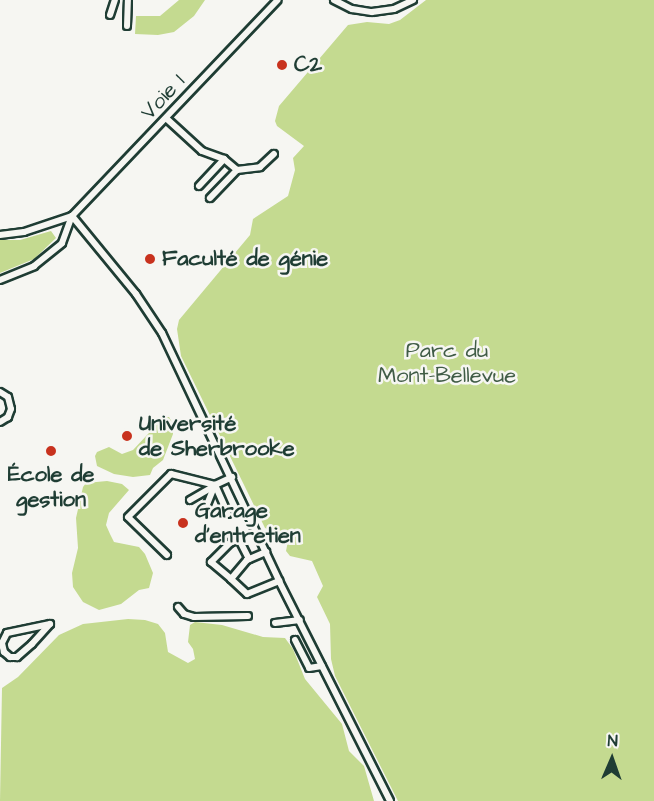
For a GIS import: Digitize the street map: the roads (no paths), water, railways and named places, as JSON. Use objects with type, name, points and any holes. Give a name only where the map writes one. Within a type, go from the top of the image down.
[{"type":"lane","points":[[110,15],[115,0]]},
{"type":"lane","points":[[127,26],[128,0]]},
{"type":"lane","name":"Voie 1","points":[[72,216],[167,119],[278,0]]},
{"type":"lane","points":[[334,0],[352,9],[372,12],[394,9],[413,0]]},
{"type":"lane","points":[[167,119],[202,151],[224,159],[237,170]]},
{"type":"lane","points":[[210,198],[237,170],[260,168],[274,154]]},
{"type":"lane","points":[[199,186],[224,159]]},
{"type":"lane","points":[[0,235],[24,232],[72,216]]},
{"type":"lane","points":[[0,280],[31,267],[57,247],[63,241],[72,216]]},
{"type":"lane","points":[[72,216],[136,294],[159,328],[232,477],[279,581],[390,801]]},
{"type":"lane","points":[[0,392],[8,397],[11,409],[8,417],[0,422]]},
{"type":"lane","points":[[167,555],[129,517],[171,474],[215,485]]},
{"type":"lane","points":[[190,500],[232,477]]},
{"type":"lane","points":[[202,512],[215,485]]},
{"type":"lane","points":[[215,485],[228,514]]},
{"type":"lane","points":[[236,530],[249,559]]},
{"type":"lane","points":[[239,538],[230,543],[211,562],[247,594],[279,581]]},
{"type":"lane","points":[[231,579],[249,559],[266,552]]},
{"type":"lane","points":[[178,607],[184,614],[194,617],[248,616]]},
{"type":"lane","points":[[275,623],[300,620]]},
{"type":"lane","points":[[50,624],[33,644],[17,657],[10,657],[4,652],[2,643],[7,633],[50,624]]},
{"type":"lane","points":[[295,640],[309,668],[322,666]]},
{"type":"place","name":"C2","points":[[282,65]]},
{"type":"place","name":"Faculté de génie","points":[[150,259]]},
{"type":"place","name":"Université de Sherbrooke","points":[[127,436]]},
{"type":"place","name":"École de gestion","points":[[51,451]]},
{"type":"place","name":"Garage d'entretien","points":[[183,523]]},
{"type":"park label","name":"Parc du Mont-Bellevue","points":[[447,362]]}]
